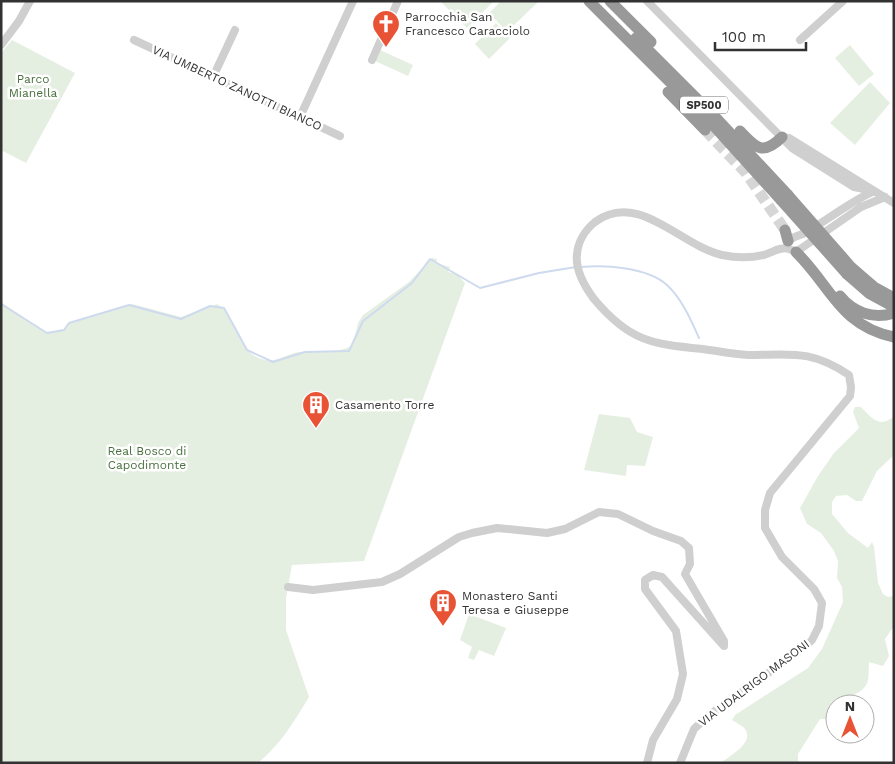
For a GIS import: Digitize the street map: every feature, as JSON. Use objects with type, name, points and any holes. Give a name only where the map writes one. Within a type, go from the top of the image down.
[{"type":"highway","points":[[579,1],[705,130]]},
{"type":"highway","name":"SP500","points":[[589,1],[852,268],[874,287],[894,298]]},
{"type":"highway","name":"SP500","points":[[600,1],[718,120],[847,274],[870,294],[894,307]]},
{"type":"highway","points":[[610,1],[754,146],[766,148],[782,137]]},
{"type":"highway","points":[[793,245],[852,308],[874,316],[894,313]]},
{"type":"highway","points":[[793,245],[845,312],[868,329],[894,337]]},
{"type":"street","points":[[1,45],[30,1]]},
{"type":"street","points":[[300,117],[353,1]]},
{"type":"street","points":[[372,60],[398,1]]},
{"type":"street","points":[[647,1],[784,141],[804,156],[854,187],[874,191]]},
{"type":"street","points":[[800,40],[843,1]]},
{"type":"street","points":[[213,77],[235,30]]},
{"type":"street","name":"VIA UMBERTO ZANOTTI BIANCO","points":[[134,40],[340,136]]},
{"type":"street","points":[[782,137],[789,138],[894,203]]},
{"type":"street","points":[[854,187],[858,194],[856,199]]},
{"type":"street","name":"VIA UDALRIGO MASONI","points":[[793,245],[856,199],[874,191]]},
{"type":"street","name":"VIA UDALRIGO MASONI","points":[[861,207],[874,191]]},
{"type":"street","name":"VIA UDALRIGO MASONI","points":[[680,763],[694,729],[709,715],[805,647],[815,634],[821,618],[822,603],[814,589],[782,557],[765,528],[765,510],[770,492],[850,396],[849,375],[831,363],[808,355],[783,353],[747,354],[666,346],[646,340],[612,320],[589,292],[580,273],[576,258],[581,239],[589,227],[600,219],[621,212],[641,215],[702,248],[723,255],[754,257],[793,245],[861,207],[885,197]]},
{"type":"street","points":[[288,587],[313,590],[382,582],[400,574],[459,537],[497,528],[546,533],[565,529],[599,512],[618,514],[653,532],[681,541],[688,548],[690,564],[685,574],[724,640],[724,646],[662,577],[653,575],[645,580],[645,589],[676,631],[683,674],[677,699],[654,740],[647,763]]},
{"type":"green space","points":[[440,1],[494,1],[467,28]]},
{"type":"green space","points":[[501,1],[538,2],[507,32],[489,13]]},
{"type":"green space","points":[[496,23],[510,38],[489,59],[475,44]]},
{"type":"green space","name":"Parco Mianella","points":[[12,40],[75,73],[26,163],[1,150],[1,53]]},
{"type":"green space","points":[[850,45],[874,74],[859,86],[835,58]]},
{"type":"green space","points":[[380,50],[413,65],[408,76],[375,61]]},
{"type":"green space","points":[[870,82],[890,103],[855,145],[830,123]]},
{"type":"green space","name":"Real Bosco di Capodimonte","points":[[432,258],[437,259],[436,263],[450,267],[448,272],[457,274],[465,283],[364,561],[292,565],[286,598],[286,630],[309,697],[280,741],[258,763],[1,763],[1,302],[47,333],[64,330],[69,323],[132,304],[181,317],[217,304],[230,318],[248,351],[256,357],[270,360],[296,353],[340,350],[353,345],[358,323],[363,315],[409,282]]},
{"type":"green space","points":[[855,407],[861,407],[872,418],[880,422],[889,420],[894,416],[894,455],[877,471],[862,501],[856,501],[847,495],[836,496],[832,502],[832,514],[848,533],[868,548],[872,542],[878,583],[883,594],[888,597],[894,596],[894,626],[885,639],[889,656],[883,666],[869,662],[866,685],[856,694],[825,694],[825,719],[820,719],[798,754],[798,763],[721,763],[740,749],[747,739],[745,729],[732,720],[735,715],[808,668],[822,649],[843,602],[842,587],[837,578],[838,561],[834,551],[821,533],[807,524],[800,508],[818,476],[834,453],[859,428],[853,412]]},
{"type":"green space","points":[[599,414],[630,418],[637,432],[653,437],[645,466],[627,465],[626,476],[584,470]]},
{"type":"green space","points":[[469,614],[506,628],[494,656],[479,650],[474,660],[468,658],[472,647],[460,640]]},
{"type":"waterway","points":[[1,304],[47,333],[64,330],[69,323],[129,305],[181,319],[210,306],[224,308],[247,350],[273,362],[305,352],[349,351],[363,321],[412,283],[430,259],[480,288],[539,273],[576,267]]},
{"type":"waterway","points":[[581,267],[626,268],[649,274],[659,279],[667,285],[686,310],[699,338]]},
{"type":"tunnel","points":[[705,130],[746,173],[785,230]]},
{"type":"place","name":"Parrocchia San Francesco Caracciolo","points":[[386,48]]},
{"type":"place","name":"Casamento Torre","points":[[316,429]]},
{"type":"place","name":"Monastero Santi Teresa e Giuseppe","points":[[443,627]]}]
